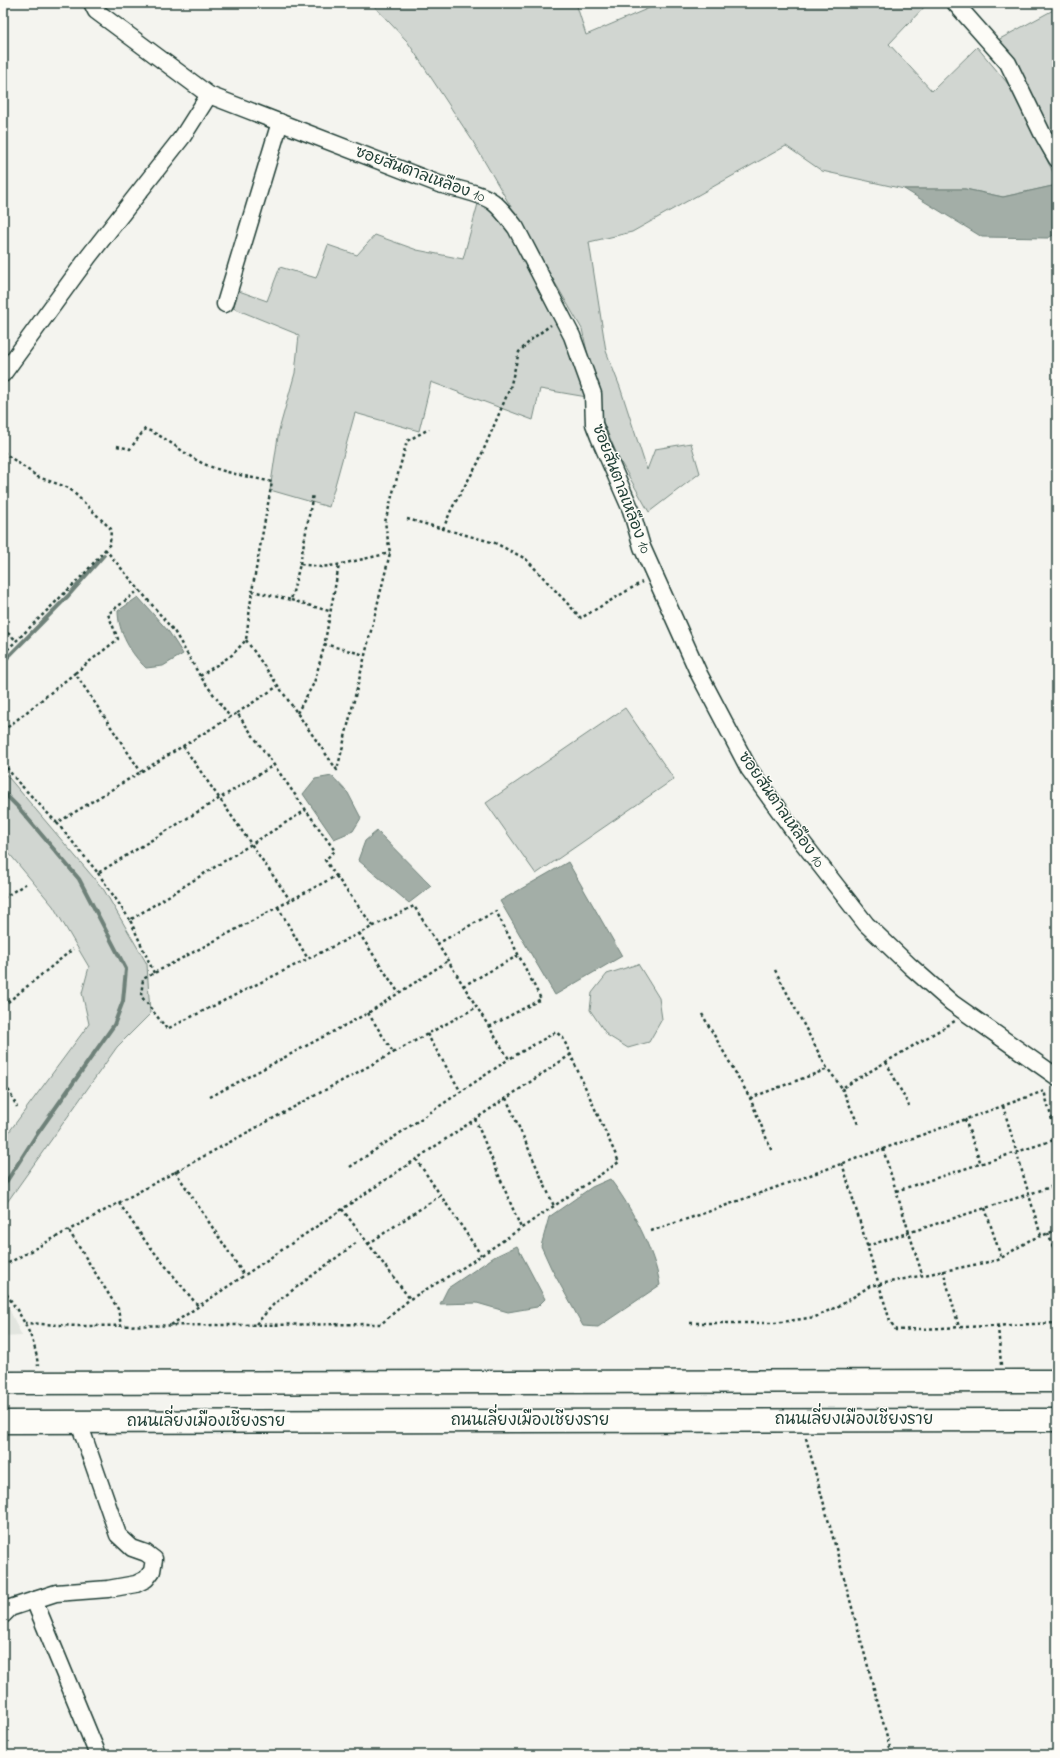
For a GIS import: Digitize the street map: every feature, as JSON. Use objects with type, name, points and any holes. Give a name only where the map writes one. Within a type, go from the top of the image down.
[{"type":"highway","points":[[3,1383],[1057,1381]]},
{"type":"highway","name":"ถนนเลี่ยงเมืองเชียงราย","points":[[3,1422],[1057,1420]]},
{"type":"street","name":"ซอยสันตาลเหลือง 10","points":[[92,3],[96,11],[209,94],[439,184],[478,195],[492,202],[516,228],[572,336],[593,394],[594,424],[631,510],[642,547],[699,674],[749,769],[800,839],[866,924],[910,966],[967,1014],[1057,1077]]},
{"type":"street","points":[[955,3],[1008,63],[1042,133],[1057,159]]},
{"type":"street","points":[[3,374],[90,256],[184,136],[209,94]]},
{"type":"street","points":[[225,304],[280,122]]},
{"type":"street","points":[[3,1615],[10,1608],[56,1592],[136,1584],[146,1579],[152,1571],[154,1559],[146,1553],[132,1548],[118,1535],[79,1423]]},
{"type":"street","points":[[34,1600],[98,1755]]},
{"type":"path","points":[[443,529],[452,508],[478,463],[510,388],[519,352],[533,338],[563,318]]},
{"type":"path","points":[[246,640],[337,770],[390,553],[385,522],[407,441],[428,428]]},
{"type":"path","points":[[117,446],[130,449],[145,429],[155,433],[198,461],[219,470],[272,482],[252,591],[246,640],[232,655],[200,676]]},
{"type":"path","points":[[3,452],[38,477],[69,488],[111,529],[110,544],[84,574],[3,654]]},
{"type":"path","points":[[291,600],[300,564],[313,494]]},
{"type":"path","points":[[407,519],[495,543],[526,559],[581,618],[654,574]]},
{"type":"path","points":[[105,549],[174,632],[200,676],[230,717]]},
{"type":"path","points":[[300,564],[321,567],[390,553]]},
{"type":"path","points":[[297,713],[314,684],[324,644],[339,564]]},
{"type":"path","points":[[3,731],[118,639],[108,614],[139,590]]},
{"type":"path","points":[[252,591],[329,611]]},
{"type":"path","points":[[3,629],[16,640]]},
{"type":"path","points":[[324,644],[365,655]]},
{"type":"path","points":[[75,674],[141,772]]},
{"type":"path","points":[[57,824],[278,686]]},
{"type":"path","points":[[237,713],[336,851],[325,860],[373,926]]},
{"type":"path","points":[[183,746],[290,900]]},
{"type":"path","points":[[3,763],[98,873],[130,920],[154,973]]},
{"type":"path","points":[[98,873],[274,765]]},
{"type":"path","points":[[130,920],[306,810]]},
{"type":"path","points":[[336,876],[143,979],[141,996],[167,1029],[414,906],[509,1059]]},
{"type":"path","points":[[3,898],[27,883]]},
{"type":"path","points":[[278,907],[308,959]]},
{"type":"path","points":[[437,944],[496,911],[541,998],[489,1027]]},
{"type":"path","points":[[359,933],[398,992]]},
{"type":"path","points":[[3,1006],[73,949]]},
{"type":"path","points":[[463,986],[518,955]]},
{"type":"path","points":[[210,1097],[368,1013],[448,960]]},
{"type":"path","points":[[775,970],[828,1069],[842,1088],[858,1124]]},
{"type":"path","points":[[3,1266],[476,1007]]},
{"type":"path","points":[[368,1013],[393,1052]]},
{"type":"path","points":[[702,1014],[750,1098],[772,1152]]},
{"type":"path","points":[[842,1088],[967,1014]]},
{"type":"path","points":[[25,1323],[77,1326],[381,1324],[410,1299],[482,1255],[619,1162],[563,1038],[556,1032],[509,1059],[350,1167]]},
{"type":"path","points":[[427,1034],[461,1092]]},
{"type":"path","points":[[170,1325],[570,1054]]},
{"type":"path","points":[[886,1062],[909,1106]]},
{"type":"path","points":[[750,1098],[828,1069]]},
{"type":"path","points":[[3,1079],[17,1107]]},
{"type":"path","points":[[651,1231],[1044,1091],[1057,1139],[896,1191]]},
{"type":"path","points":[[506,1098],[554,1206]]},
{"type":"path","points":[[1003,1106],[1041,1236]]},
{"type":"path","points":[[475,1119],[521,1228]]},
{"type":"path","points":[[965,1120],[981,1164]]},
{"type":"path","points":[[883,1148],[922,1274]]},
{"type":"path","points":[[416,1159],[482,1255]]},
{"type":"path","points":[[842,1163],[890,1321],[896,1330],[1057,1323]]},
{"type":"path","points":[[175,1171],[244,1275]]},
{"type":"path","points":[[867,1246],[1057,1185]]},
{"type":"path","points":[[368,1244],[441,1195]]},
{"type":"path","points":[[119,1203],[146,1242],[198,1306]]},
{"type":"path","points":[[985,1208],[1001,1257]]},
{"type":"path","points":[[342,1209],[410,1299]]},
{"type":"path","points":[[690,1323],[775,1323],[815,1317],[841,1305],[870,1286],[922,1274],[984,1263],[1001,1257],[1030,1240],[1057,1230]]},
{"type":"path","points":[[69,1231],[118,1310],[121,1326]]},
{"type":"path","points":[[1048,1233],[1057,1258]]},
{"type":"path","points":[[256,1324],[274,1304],[356,1243]]},
{"type":"path","points":[[943,1270],[959,1327]]},
{"type":"path","points":[[3,1289],[25,1323],[36,1348],[40,1383]]},
{"type":"path","points":[[998,1326],[1002,1381]]},
{"type":"path","points":[[801,1420],[892,1755]]},
{"type":"shaded area","points":[[371,3],[576,3],[586,35],[661,3],[928,3],[889,44],[932,91],[977,47],[1009,85],[1057,180],[1057,185],[1003,197],[965,189],[904,189],[822,171],[786,146],[632,232],[589,242],[606,351],[620,387],[647,470],[655,449],[691,443],[700,473],[649,512],[619,459],[603,422],[582,329],[472,140],[407,41]]},
{"type":"shaded area","points":[[1057,8],[1057,142],[996,41]]},
{"type":"shaded area","points":[[1057,185],[1057,233],[1048,238],[982,237],[904,189],[965,189],[1003,197]]},
{"type":"shaded area","points":[[479,200],[510,227],[564,329],[587,397],[540,389],[533,420],[431,382],[419,431],[355,413],[329,507],[270,490],[279,430],[295,373],[299,335],[233,308],[239,291],[267,301],[280,267],[316,278],[328,245],[357,255],[375,235],[417,250],[463,259]]},
{"type":"shaded area","points":[[138,597],[169,632],[183,654],[163,666],[146,668],[135,656],[126,642],[120,627],[118,611]]},
{"type":"shaded area","points":[[625,708],[674,779],[536,874],[486,803]]},
{"type":"shaded area","points":[[3,771],[104,890],[147,964],[150,1014],[117,1047],[3,1208],[3,1140],[89,1024],[82,993],[89,967],[53,906],[3,846]]},
{"type":"shaded area","points":[[332,776],[348,793],[361,818],[353,831],[334,839],[303,794],[315,779]]},
{"type":"shaded area","points":[[377,831],[431,886],[409,903],[358,860],[365,841]]},
{"type":"shaded area","points":[[568,862],[622,956],[555,995],[500,901]]},
{"type":"shaded area","points":[[638,964],[659,998],[662,1019],[649,1042],[628,1048],[607,1035],[590,1010],[592,993],[607,974]]},
{"type":"shaded area","points":[[610,1179],[626,1202],[648,1244],[660,1285],[598,1327],[583,1326],[551,1268],[541,1246],[549,1217],[592,1187]]},
{"type":"shaded area","points":[[517,1246],[545,1299],[537,1307],[508,1312],[477,1303],[440,1304],[448,1288],[494,1257]]},
{"type":"shaded area","points":[[3,1296],[22,1336],[3,1337]]},
{"type":"waterway","points":[[3,662],[68,596],[104,555]]},
{"type":"waterway","points":[[3,792],[18,807],[79,879],[126,969],[123,1001],[114,1025],[35,1137],[3,1187]]}]
